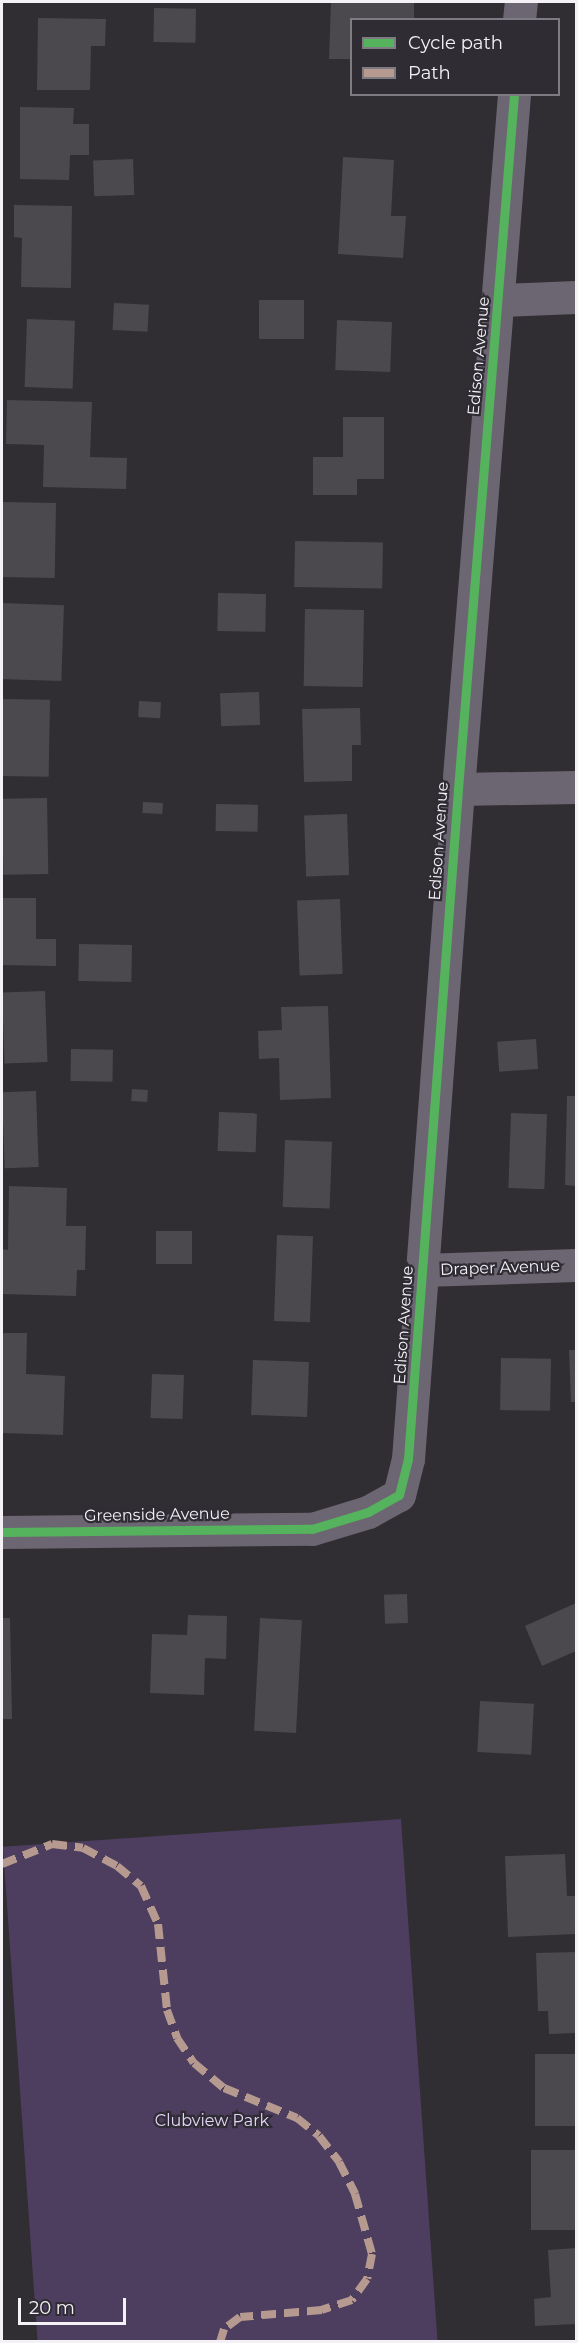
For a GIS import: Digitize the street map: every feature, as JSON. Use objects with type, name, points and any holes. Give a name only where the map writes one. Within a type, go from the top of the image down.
[{"type":"street","points":[[519,18],[521,2]]},
{"type":"street","name":"Edison Avenue","points":[[312,1529],[368,1512],[399,1495],[408,1459],[458,789],[514,96]]},
{"type":"street","points":[[499,300],[576,297]]},
{"type":"street","points":[[458,789],[576,787]]},
{"type":"street","name":"Draper Avenue","points":[[423,1270],[576,1265]]},
{"type":"street","name":"Greenside Avenue","points":[[2,1532],[312,1529]]},
{"type":"green space","name":"Clubview Park","points":[[401,1819],[437,2341],[38,2342],[3,1847]]},
{"type":"building","points":[[331,2],[414,2],[414,18],[350,18],[350,59],[329,59]]},
{"type":"building","points":[[154,8],[196,9],[195,43],[153,42]]},
{"type":"building","points":[[38,18],[106,19],[105,46],[91,46],[90,90],[37,90]]},
{"type":"building","points":[[20,107],[74,108],[73,124],[89,124],[89,155],[70,155],[69,180],[20,179]]},
{"type":"building","points":[[343,157],[394,160],[391,216],[406,216],[403,258],[338,254]]},
{"type":"building","points":[[133,159],[134,195],[94,196],[93,160]]},
{"type":"building","points":[[14,205],[72,206],[71,288],[21,287],[22,238],[14,237]]},
{"type":"building","points":[[259,300],[304,300],[304,339],[259,339]]},
{"type":"building","points":[[114,303],[149,305],[148,332],[113,330]]},
{"type":"building","points":[[27,319],[75,321],[73,389],[25,387]]},
{"type":"building","points":[[337,320],[392,322],[390,372],[335,370]]},
{"type":"building","points":[[7,400],[92,402],[90,457],[127,458],[126,489],[43,487],[44,445],[6,444]]},
{"type":"building","points":[[343,417],[384,417],[384,479],[357,479],[357,495],[313,495],[313,457],[343,457]]},
{"type":"building","points":[[2,502],[56,503],[55,578],[2,577]]},
{"type":"building","points":[[295,541],[383,543],[382,589],[294,587]]},
{"type":"building","points":[[218,593],[266,594],[265,632],[217,631]]},
{"type":"building","points":[[2,603],[64,605],[61,681],[2,679]]},
{"type":"building","points":[[305,609],[364,610],[363,687],[304,686]]},
{"type":"building","points":[[259,692],[260,725],[221,726],[220,693]]},
{"type":"building","points":[[2,699],[50,700],[49,777],[2,776]]},
{"type":"building","points":[[139,701],[161,702],[160,718],[138,717]]},
{"type":"building","points":[[360,708],[361,745],[352,745],[352,781],[304,782],[302,709]]},
{"type":"building","points":[[47,798],[48,874],[3,875],[2,799]]},
{"type":"building","points":[[143,802],[163,803],[162,814],[142,813]]},
{"type":"building","points":[[216,804],[258,805],[258,832],[216,831]]},
{"type":"building","points":[[347,814],[349,875],[306,876],[304,816]]},
{"type":"building","points":[[2,898],[36,898],[36,939],[56,939],[56,966],[2,965]]},
{"type":"building","points":[[340,899],[343,974],[300,975],[297,901]]},
{"type":"building","points":[[79,944],[132,945],[131,982],[78,981]]},
{"type":"building","points":[[45,991],[47,1062],[5,1063],[2,993]]},
{"type":"building","points":[[328,1006],[331,1098],[280,1100],[279,1058],[259,1059],[258,1031],[282,1030],[281,1007]]},
{"type":"building","points":[[536,1039],[538,1069],[499,1072],[497,1042]]},
{"type":"building","points":[[71,1049],[113,1050],[112,1082],[70,1081]]},
{"type":"building","points":[[132,1089],[148,1090],[147,1102],[131,1101]]},
{"type":"building","points":[[36,1091],[39,1167],[5,1168],[2,1092]]},
{"type":"building","points":[[567,1096],[576,1096],[576,1186],[565,1185]]},
{"type":"building","points":[[219,1112],[257,1113],[256,1152],[218,1151]]},
{"type":"building","points":[[511,1113],[547,1114],[544,1189],[508,1188]]},
{"type":"building","points":[[285,1140],[332,1142],[330,1209],[283,1207]]},
{"type":"building","points":[[9,1186],[67,1188],[66,1226],[86,1226],[85,1270],[77,1270],[76,1296],[2,1294],[2,1249],[8,1250]]},
{"type":"building","points":[[156,1231],[192,1231],[192,1264],[156,1264]]},
{"type":"building","points":[[277,1235],[313,1236],[310,1322],[274,1321]]},
{"type":"building","points":[[2,1333],[27,1333],[26,1374],[65,1376],[63,1435],[2,1433]]},
{"type":"building","points":[[569,1350],[576,1350],[576,1402],[571,1402]]},
{"type":"building","points":[[501,1358],[551,1359],[550,1411],[500,1410]]},
{"type":"building","points":[[253,1360],[309,1362],[307,1417],[251,1415]]},
{"type":"building","points":[[152,1374],[184,1375],[182,1419],[150,1418]]},
{"type":"building","points":[[407,1594],[408,1623],[385,1624],[384,1595]]},
{"type":"building","points":[[576,1603],[576,1651],[542,1666],[525,1626]]},
{"type":"building","points":[[188,1615],[227,1616],[226,1659],[205,1658],[204,1695],[150,1693],[152,1634],[187,1635]]},
{"type":"building","points":[[2,1618],[10,1618],[12,1719],[2,1719]]},
{"type":"building","points":[[260,1618],[302,1620],[296,1733],[254,1731]]},
{"type":"building","points":[[480,1701],[534,1704],[531,1755],[477,1752]]},
{"type":"building","points":[[565,1854],[567,1896],[576,1896],[576,1934],[508,1937],[505,1856]]},
{"type":"building","points":[[576,1952],[576,2033],[549,2034],[548,2011],[538,2011],[536,1953]]},
{"type":"building","points":[[535,2054],[576,2054],[576,2126],[535,2126]]},
{"type":"building","points":[[531,2150],[576,2150],[576,2230],[531,2230]]},
{"type":"building","points":[[576,2248],[576,2324],[535,2326],[534,2299],[551,2297],[548,2250]]},
{"type":"marked path","points":[[2,1864],[52,1844],[83,1848],[117,1866],[141,1886],[158,1924],[167,2010],[177,2038],[194,2063],[224,2088],[297,2118],[319,2136],[339,2162],[355,2194],[372,2254],[367,2279],[352,2300],[322,2310],[240,2317],[224,2329],[220,2342]]},
{"type":"cycle path","points":[[2,1532],[312,1529],[368,1512],[399,1495],[408,1459],[458,789],[514,96]]}]
